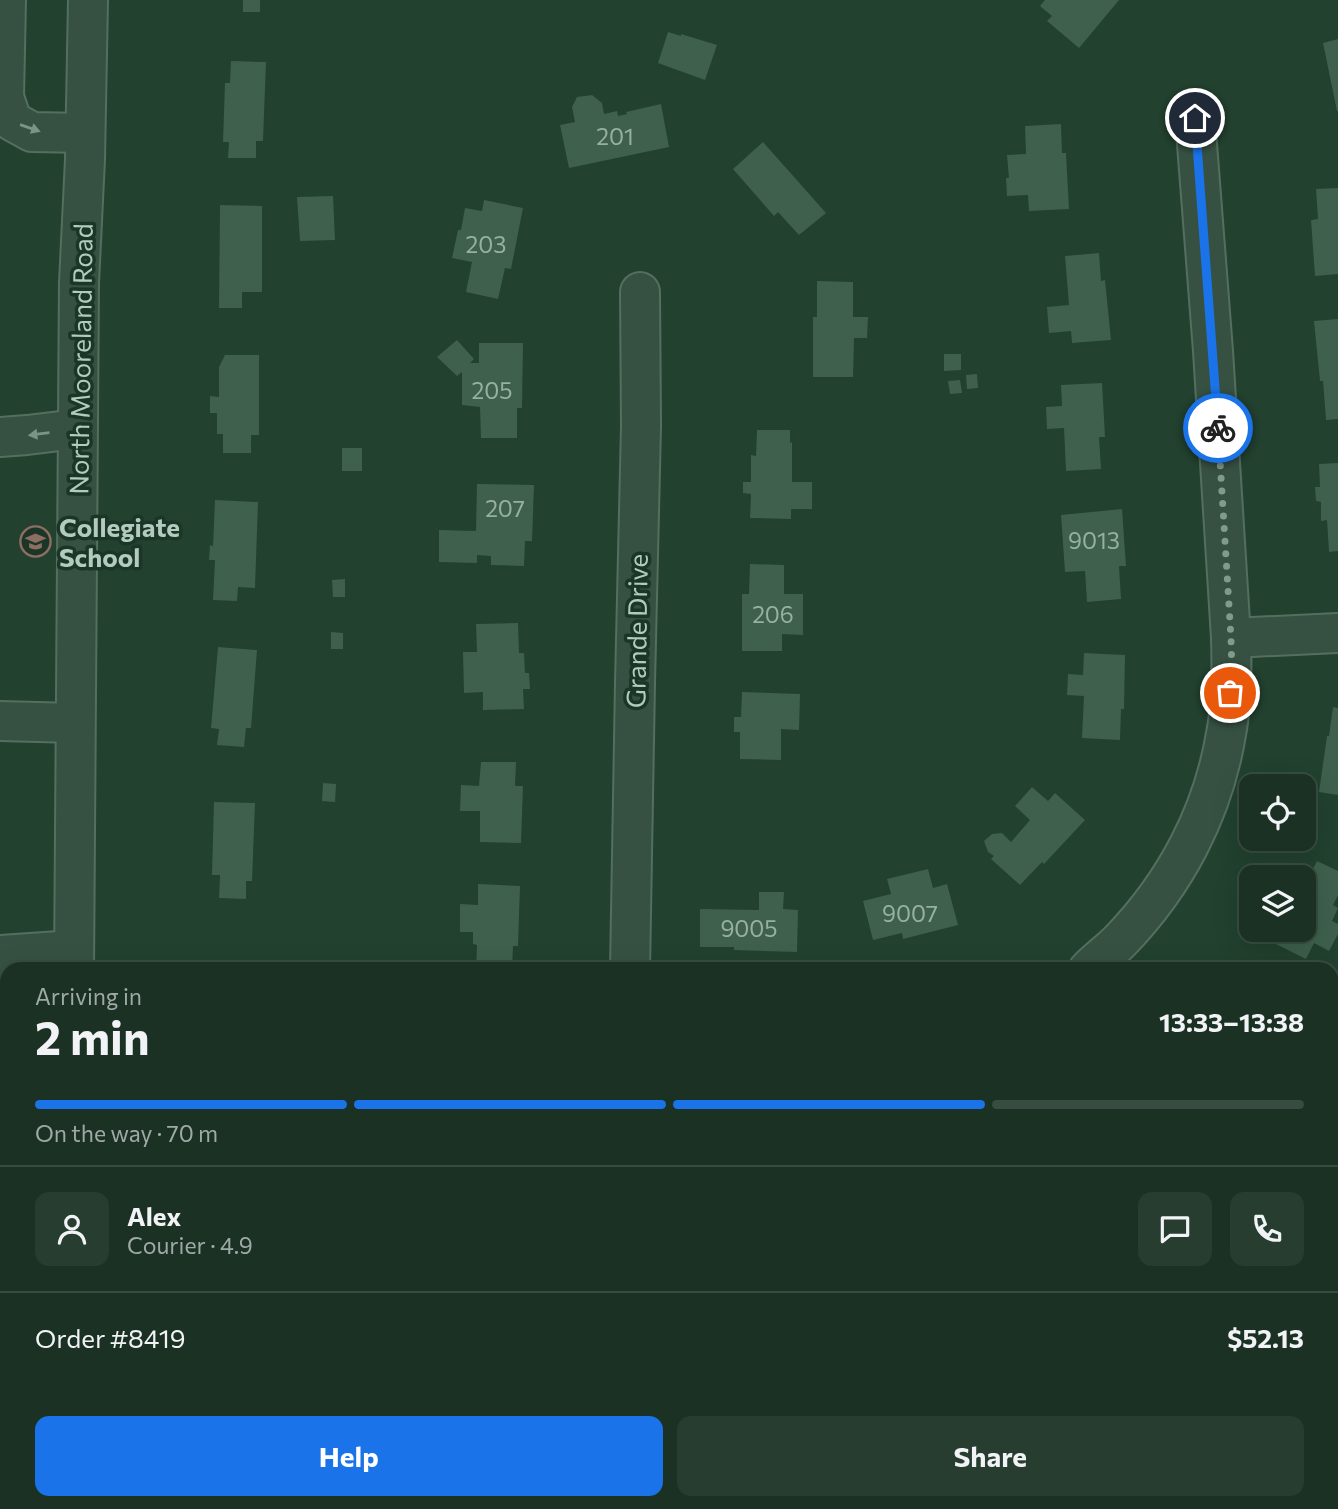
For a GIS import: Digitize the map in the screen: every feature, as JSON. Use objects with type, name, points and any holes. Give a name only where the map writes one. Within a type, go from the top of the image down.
[{"type":"street","points":[[6,0],[4,97],[12,121],[32,132],[85,133]]},
{"type":"street","name":"North Mooreland Road","points":[[74,960],[79,283],[88,0]]},
{"type":"street","points":[[1097,962],[1119,942],[1149,907],[1174,872],[1208,804],[1227,733],[1232,673],[1231,638],[1195,118]]},
{"type":"street","name":"Grande Drive","points":[[630,962],[641,426],[640,292]]},
{"type":"street","points":[[0,437],[77,429]]},
{"type":"street","points":[[1231,638],[1338,633]]},
{"type":"street","points":[[0,722],[75,723]]},
{"type":"street","points":[[0,955],[74,960]]},
{"type":"building","points":[[243,0],[260,0],[260,12],[243,12]]},
{"type":"building","points":[[1045,0],[1119,0],[1079,48],[1047,21],[1052,16],[1040,6]]},
{"type":"building","points":[[668,32],[717,45],[705,80],[658,63]]},
{"type":"building","points":[[1338,39],[1338,111],[1337,111],[1323,43]]},
{"type":"building","points":[[231,61],[266,62],[263,141],[256,141],[256,158],[228,158],[229,142],[223,142],[225,83],[230,83]]},
{"type":"building","points":[[592,95],[602,103],[604,114],[617,111],[618,116],[661,104],[669,147],[569,168],[560,125],[575,122],[572,107],[577,97]]},
{"type":"building","points":[[1061,124],[1062,153],[1066,153],[1069,209],[1029,211],[1028,195],[1007,196],[1007,155],[1026,154],[1025,126]]},
{"type":"building","points":[[763,142],[826,213],[799,235],[778,212],[774,216],[733,169]]},
{"type":"building","points":[[1338,188],[1338,274],[1315,276],[1311,220],[1318,219],[1316,189]]},
{"type":"building","points":[[333,196],[335,240],[300,241],[297,197]]},
{"type":"building","points":[[484,200],[523,208],[511,269],[505,268],[498,299],[466,292],[472,262],[452,258],[465,208],[482,211]]},
{"type":"building","points":[[220,205],[262,206],[262,292],[242,292],[242,308],[219,308]]},
{"type":"building","points":[[1099,253],[1101,281],[1105,280],[1111,340],[1072,343],[1071,331],[1049,333],[1047,307],[1069,305],[1065,256]]},
{"type":"building","points":[[817,281],[853,282],[853,317],[868,317],[867,338],[854,338],[853,377],[813,377],[813,317],[817,317]]},
{"type":"building","points":[[1338,319],[1338,419],[1326,420],[1314,321]]},
{"type":"building","points":[[457,340],[474,359],[470,363],[479,363],[479,343],[523,343],[522,408],[517,408],[517,438],[481,438],[480,407],[462,405],[462,372],[457,376],[437,357]]},
{"type":"building","points":[[944,354],[961,354],[961,370],[944,371]]},
{"type":"building","points":[[225,355],[259,355],[259,435],[251,435],[251,453],[223,453],[223,434],[217,434],[217,413],[210,413],[210,396],[219,397],[219,367]]},
{"type":"building","points":[[977,374],[978,388],[967,389],[966,375]]},
{"type":"building","points":[[960,380],[962,393],[950,394],[948,381]]},
{"type":"building","points":[[1102,383],[1105,437],[1099,437],[1101,469],[1066,471],[1064,428],[1047,429],[1046,407],[1062,406],[1061,385]]},
{"type":"building","points":[[757,430],[790,430],[792,482],[812,482],[812,509],[791,509],[791,519],[750,518],[751,494],[743,493],[743,482],[751,482],[751,455],[756,456]]},
{"type":"building","points":[[342,448],[362,448],[362,471],[342,471]]},
{"type":"building","points":[[1338,463],[1338,551],[1329,552],[1327,520],[1321,521],[1321,502],[1316,501],[1315,487],[1320,487],[1319,464]]},
{"type":"building","points":[[477,484],[534,485],[532,541],[525,541],[524,566],[491,565],[491,556],[477,555],[477,563],[439,562],[439,530],[476,531]]},
{"type":"building","points":[[215,500],[258,502],[255,588],[238,587],[237,601],[213,600],[215,560],[209,560],[210,545],[213,546]]},
{"type":"building","points":[[1122,509],[1126,566],[1119,566],[1121,599],[1087,602],[1085,571],[1065,572],[1061,515]]},
{"type":"building","points":[[750,564],[784,565],[784,594],[803,594],[803,635],[782,634],[782,651],[742,651],[742,594],[749,594]]},
{"type":"building","points":[[345,579],[345,597],[333,597],[332,580]]},
{"type":"building","points":[[518,623],[519,653],[524,653],[525,673],[529,673],[530,689],[523,689],[524,709],[483,710],[483,692],[464,693],[463,652],[477,652],[476,624]]},
{"type":"building","points":[[331,632],[343,633],[343,649],[331,649]]},
{"type":"building","points":[[218,647],[257,650],[251,728],[246,728],[244,747],[217,745],[219,729],[211,728]]},
{"type":"building","points":[[1084,653],[1125,655],[1124,709],[1121,709],[1120,740],[1082,738],[1084,696],[1067,695],[1068,674],[1083,675]]},
{"type":"building","points":[[742,692],[800,694],[799,730],[781,729],[781,760],[740,759],[740,732],[734,732],[734,717],[741,717]]},
{"type":"building","points":[[1333,707],[1338,708],[1338,795],[1319,792]]},
{"type":"building","points":[[481,762],[516,762],[515,786],[523,786],[521,843],[480,842],[480,811],[460,811],[461,785],[479,786]]},
{"type":"building","points":[[323,783],[336,784],[335,802],[322,801]]},
{"type":"building","points":[[1032,787],[1048,801],[1055,793],[1085,820],[1044,864],[1042,862],[1020,885],[991,859],[994,856],[988,852],[984,841],[992,834],[1002,833],[1011,842],[1030,820],[1015,806]]},
{"type":"building","points":[[214,802],[255,803],[252,881],[246,881],[246,899],[219,898],[220,875],[212,875]]},
{"type":"building","points":[[1317,861],[1338,871],[1338,895],[1333,905],[1338,908],[1332,921],[1338,924],[1338,934],[1329,951],[1314,943],[1306,959],[1272,942],[1316,942]]},
{"type":"building","points":[[928,869],[933,888],[947,884],[958,925],[903,939],[902,933],[873,940],[863,901],[891,894],[887,879]]},
{"type":"building","points":[[478,884],[520,886],[518,946],[513,946],[512,962],[476,962],[477,945],[473,944],[473,932],[460,932],[460,904],[478,905]]},
{"type":"building","points":[[759,892],[784,892],[783,909],[798,910],[797,952],[700,947],[700,909],[759,910]]},
{"type":"way so far","points":[[1218,428],[1231,638],[1230,693]]},
{"type":"place","name":"Collegiate School","points":[[36,541]]},
{"type":"route","points":[[1195,118],[1218,428]]}]
